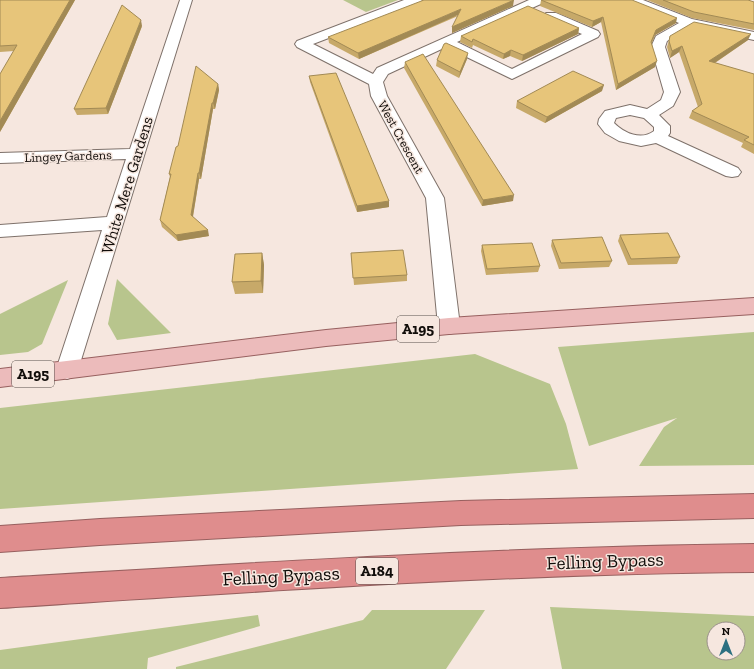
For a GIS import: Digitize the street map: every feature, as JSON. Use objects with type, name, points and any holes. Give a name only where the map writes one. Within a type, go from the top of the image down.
[{"type":"highway","points":[[0,539],[100,532],[461,513],[754,506]]},
{"type":"highway","name":"Felling Bypass","points":[[0,593],[467,565],[585,560],[754,558]]},
{"type":"main road","name":"A195","points":[[0,378],[326,338],[449,326],[754,306]]},
{"type":"street","points":[[376,82],[302,44],[416,0]]},
{"type":"street","points":[[632,0],[690,23],[702,24],[754,36]]},
{"type":"street","name":"White Mere Gardens","points":[[67,370],[115,223],[181,1]]},
{"type":"street","points":[[446,42],[512,75],[592,34],[527,2]]},
{"type":"street","name":"West Crescent","points":[[449,326],[435,198],[379,96],[376,82],[382,71],[446,42],[527,2]]},
{"type":"street","points":[[649,114],[668,103],[672,92],[658,47],[662,39],[690,23]]},
{"type":"street","points":[[658,138],[662,133],[662,126],[649,114],[638,111],[620,111],[611,114],[606,124],[616,134],[627,138],[649,140],[658,138],[732,172]]},
{"type":"street","name":"Lingey Gardens","points":[[0,158],[135,154]]},
{"type":"street","points":[[0,231],[115,223]]},
{"type":"green space","points":[[343,0],[398,0],[366,12]]},
{"type":"green space","points":[[117,279],[171,333],[117,340],[108,324]]},
{"type":"green space","points":[[68,280],[42,344],[28,352],[0,355],[0,314]]},
{"type":"green space","points":[[754,332],[754,465],[639,466],[664,427],[677,418],[589,446],[558,347]]},
{"type":"green space","points":[[475,354],[550,384],[566,424],[578,469],[0,509],[0,408]]},
{"type":"green space","points":[[550,607],[754,616],[754,669],[562,669]]},
{"type":"green space","points":[[372,610],[485,610],[446,669],[176,669],[176,667],[363,620]]},
{"type":"green space","points":[[258,615],[260,626],[148,658],[147,669],[0,669],[0,650]]},
{"type":"building","points":[[0,0],[70,0],[0,121],[0,74],[17,45],[0,46]]},
{"type":"building","points":[[424,0],[514,0],[452,27],[461,9],[358,53],[328,37]]},
{"type":"building","points":[[541,0],[632,0],[677,18],[656,30],[651,42],[657,61],[618,84],[603,17],[593,21]]},
{"type":"building","points":[[663,0],[748,0],[754,2],[754,24],[694,12]]},
{"type":"building","points":[[122,5],[141,20],[106,108],[74,109]]},
{"type":"building","points":[[528,6],[579,28],[523,55],[511,50],[504,54],[473,39],[472,42],[461,36]]},
{"type":"building","points":[[694,22],[751,34],[709,61],[754,74],[754,145],[744,140],[749,137],[692,111],[702,104],[682,46],[672,51],[669,41],[670,36]]},
{"type":"building","points":[[446,43],[468,53],[460,72],[437,60],[444,44]]},
{"type":"building","points":[[423,54],[514,195],[483,200],[405,62]]},
{"type":"building","points":[[196,66],[218,84],[212,103],[191,215],[208,230],[176,235],[160,220],[171,174],[169,174],[176,147],[178,146]]},
{"type":"building","points":[[573,71],[604,85],[547,117],[517,101]]},
{"type":"building","points":[[336,73],[389,201],[357,206],[309,76]]},
{"type":"building","points":[[668,233],[680,257],[631,259],[620,235]]},
{"type":"building","points":[[602,237],[612,261],[561,263],[552,240]]},
{"type":"building","points":[[532,243],[540,266],[487,269],[482,245]]},
{"type":"building","points":[[403,250],[407,275],[353,278],[351,253]]},
{"type":"building","points":[[262,253],[261,281],[232,282],[235,254]]}]
